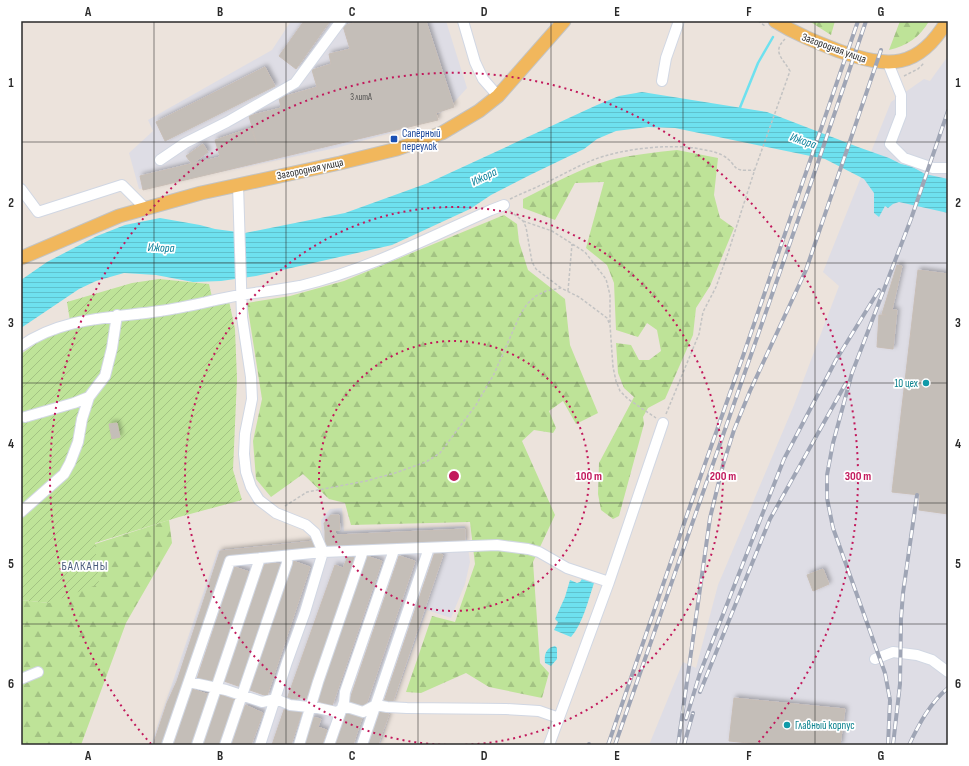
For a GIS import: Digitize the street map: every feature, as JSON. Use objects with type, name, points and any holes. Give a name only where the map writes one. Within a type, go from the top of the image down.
[{"type":"main road","name":"Загородная улица","points":[[21,258],[119,216],[238,184],[340,163],[397,149],[442,133],[479,111],[498,96],[564,21]]},
{"type":"main road","name":"Загородная улица","points":[[775,21],[804,38],[853,56],[888,63],[899,62],[921,52],[936,37],[947,21]]},
{"type":"street","points":[[160,160],[185,143],[227,122],[295,83],[341,21]]},
{"type":"street","points":[[462,21],[475,62],[483,79],[498,96]]},
{"type":"street","points":[[662,81],[666,58],[678,21]]},
{"type":"street","points":[[888,63],[901,95],[901,115],[890,144],[904,158],[933,168],[948,168]]},
{"type":"street","points":[[238,184],[242,317],[252,377],[252,399],[244,447],[246,472],[251,488],[259,500],[276,513],[306,525],[315,533],[323,552],[305,612],[260,745]]},
{"type":"street","points":[[21,189],[38,212],[122,185],[146,209]]},
{"type":"street","points":[[21,346],[38,335],[88,319],[163,310],[241,295],[299,286],[340,275],[374,262],[491,210],[504,206]]},
{"type":"street","points":[[21,512],[64,474],[70,463],[78,442],[82,419],[89,397],[105,376],[112,348],[117,315]]},
{"type":"street","points":[[25,417],[74,403],[89,397]]},
{"type":"street","points":[[549,745],[609,582],[663,423]]},
{"type":"street","points":[[167,745],[230,561],[323,552],[497,545],[528,548],[539,552],[567,568],[609,582]]},
{"type":"street","points":[[362,745],[429,548]]},
{"type":"street","points":[[329,745],[341,710],[345,692],[394,550]]},
{"type":"street","points":[[299,745],[310,708],[364,551]]},
{"type":"street","points":[[225,745],[287,564],[288,556]]},
{"type":"street","points":[[197,745],[260,558]]},
{"type":"street","points":[[875,659],[893,652],[917,655],[932,660],[948,672]]},
{"type":"street","points":[[21,679],[38,672]]},
{"type":"street","points":[[189,682],[216,688],[262,702],[276,699],[290,705],[336,712],[347,707],[364,712],[376,705],[407,708],[506,709],[539,711],[559,718]]},
{"type":"path","points":[[755,170],[738,170],[733,167],[729,160],[721,155],[709,151],[679,146],[623,152],[593,160],[511,198],[504,206],[523,221],[552,232],[585,252],[606,279],[610,295],[610,325],[613,367],[616,381],[620,391],[628,399],[663,423],[699,334],[703,312],[716,287],[790,71],[778,52],[780,44],[785,38]]},
{"type":"path","points":[[523,221],[526,227],[532,262],[536,269],[542,275],[561,288],[579,297],[607,318],[610,325]]},
{"type":"path","points":[[568,291],[572,244]]},
{"type":"path","points":[[276,513],[288,503],[307,492],[395,473],[426,462],[440,453],[476,405],[494,374],[520,315],[527,304],[536,296],[546,291],[561,288]]},
{"type":"shaded area","points":[[291,21],[446,21],[467,88],[448,109],[409,128],[336,148],[139,189],[129,153],[153,131],[148,120],[272,50]]},
{"type":"shaded area","points":[[948,56],[948,745],[649,745],[683,662],[696,668],[718,585],[794,405],[839,286],[823,272],[891,102],[924,79],[930,81]]},
{"type":"shaded area","points":[[342,508],[344,531],[465,526],[470,562],[465,584],[451,618],[427,610],[380,745],[151,745],[218,550],[322,539],[321,520],[330,509]]},
{"type":"green space","points":[[809,21],[835,21],[831,35]]},
{"type":"green space","points":[[900,21],[929,21],[921,32],[912,40],[902,46],[889,50]]},
{"type":"green space","points":[[677,150],[718,158],[714,195],[720,218],[734,228],[710,286],[696,308],[693,335],[665,399],[648,408],[643,417],[644,424],[619,516],[613,519],[601,510],[598,494],[599,463],[634,397],[624,388],[618,373],[616,343],[631,345],[639,360],[649,360],[661,351],[657,330],[647,323],[638,337],[616,330],[614,283],[607,265],[586,248],[604,182],[575,183],[555,220],[523,208],[523,199],[566,177],[599,163],[635,155]]},
{"type":"green space","points":[[504,215],[517,224],[519,242],[528,270],[565,299],[570,345],[598,413],[576,424],[563,401],[549,411],[556,428],[553,433],[534,430],[522,441],[555,515],[533,562],[540,663],[549,673],[542,698],[489,687],[466,673],[421,693],[406,692],[432,616],[455,622],[475,564],[470,522],[351,525],[345,503],[329,499],[303,474],[271,497],[256,479],[253,441],[262,399],[247,303],[290,296],[344,281]]},
{"type":"green space","points":[[159,279],[209,284],[212,297],[70,321],[67,302],[132,283]]},
{"type":"green space","points":[[229,301],[235,329],[237,379],[233,470],[242,500],[179,517],[95,543],[99,584],[49,603],[21,600],[21,354],[38,342],[64,329]]},
{"type":"green space","points":[[169,520],[172,543],[126,623],[81,745],[21,745],[21,600],[49,603],[95,544]]},
{"type":"water","name":"Ижора","points":[[642,92],[767,112],[889,158],[901,164],[911,166],[925,174],[948,179],[948,213],[899,202],[888,208],[885,206],[879,217],[874,213],[874,193],[864,179],[825,159],[675,128],[648,127],[616,131],[597,139],[584,149],[491,195],[470,209],[392,245],[256,276],[221,281],[193,282],[156,275],[124,273],[96,281],[79,289],[21,328],[21,280],[47,262],[97,236],[125,225],[160,218],[215,229],[245,233],[345,213],[428,183],[619,96]]},
{"type":"water","points":[[583,577],[594,583],[582,619],[571,637],[554,630],[558,622],[555,619],[565,597],[570,580],[577,583],[580,582]]},
{"type":"water","points":[[555,646],[557,648],[557,659],[551,666],[545,663],[545,654],[550,648]]},
{"type":"building","points":[[304,21],[330,21],[296,69],[279,56]]},
{"type":"building","points":[[360,21],[426,21],[454,107],[436,113],[438,120],[143,190],[140,176],[220,157],[215,140],[251,128],[257,145],[249,116],[281,108],[279,98],[317,87],[312,70],[331,64],[329,54],[350,49],[343,26]]},
{"type":"building","points":[[265,67],[275,86],[165,141],[156,122]]},
{"type":"building","points":[[203,144],[208,152],[192,164],[186,156]]},
{"type":"building","points":[[897,265],[902,266],[892,310],[897,310],[893,349],[877,347],[879,315],[886,315],[882,314]]},
{"type":"building","name":"10 цех","points":[[918,270],[948,274],[948,514],[919,510],[920,495],[892,492]]},
{"type":"building","points":[[117,423],[120,437],[112,439],[109,424]]},
{"type":"building","points":[[331,515],[339,515],[340,530],[325,531],[324,523]]},
{"type":"building","points":[[465,529],[465,543],[325,547],[325,531],[335,530],[336,535]]},
{"type":"building","points":[[314,541],[315,549],[226,559],[163,745],[153,745],[167,703],[177,681],[220,551]]},
{"type":"building","points":[[435,552],[443,555],[392,704],[384,701]]},
{"type":"building","points":[[348,556],[356,559],[306,699],[298,697],[296,702],[287,699],[335,565],[343,568]]},
{"type":"building","points":[[366,556],[382,561],[332,706],[317,701]]},
{"type":"building","points":[[399,556],[415,561],[365,708],[349,702]]},
{"type":"building","points":[[293,561],[310,567],[267,696],[250,690]]},
{"type":"building","points":[[274,563],[282,565],[241,687],[224,681],[264,565]]},
{"type":"building","points":[[234,567],[250,572],[213,684],[197,679]]},
{"type":"building","points":[[823,569],[829,584],[813,591],[807,575]]},
{"type":"building","points":[[192,689],[210,695],[193,745],[173,745]]},
{"type":"building","points":[[219,694],[236,700],[221,745],[202,745]]},
{"type":"building","name":"Главный корпус","points":[[734,698],[845,709],[840,745],[768,745],[729,741]]},
{"type":"building","points":[[245,705],[263,713],[251,745],[231,745]]},
{"type":"building","points":[[285,707],[302,711],[291,745],[272,745]]},
{"type":"building","points":[[380,711],[389,714],[378,745],[368,745]]},
{"type":"building","points":[[346,712],[362,718],[353,745],[335,745]]},
{"type":"building","points":[[312,717],[321,719],[318,727],[327,730],[322,745],[303,745]]},
{"type":"waterway","points":[[739,110],[758,63],[773,37]]},
{"type":"railway","points":[[608,745],[858,21]]},
{"type":"railway","points":[[615,745],[866,21]]},
{"type":"railway","points":[[678,745],[710,518],[723,465],[734,430],[750,391],[806,270],[881,50]]},
{"type":"railway","points":[[888,745],[890,700],[885,673],[833,528],[827,498],[827,475],[833,443],[852,373],[911,219],[948,111]]},
{"type":"railway","points":[[686,719],[700,673],[784,459],[836,360],[879,290]]},
{"type":"railway","points":[[700,692],[770,519],[846,383]]},
{"type":"railway","points":[[893,745],[900,684],[903,593],[917,495]]},
{"type":"railway","points":[[909,745],[930,707],[948,688]]},
{"type":"railway","points":[[684,745],[693,713]]},
{"type":"place","name":"Сапёрный переулок","points":[[394,139]]},
{"type":"place","name":"10 цех","points":[[926,383]]},
{"type":"place","name":"Главный корпус","points":[[787,725]]},
{"type":"district","name":"БАЛКАНЫ","points":[[85,566]]}]
